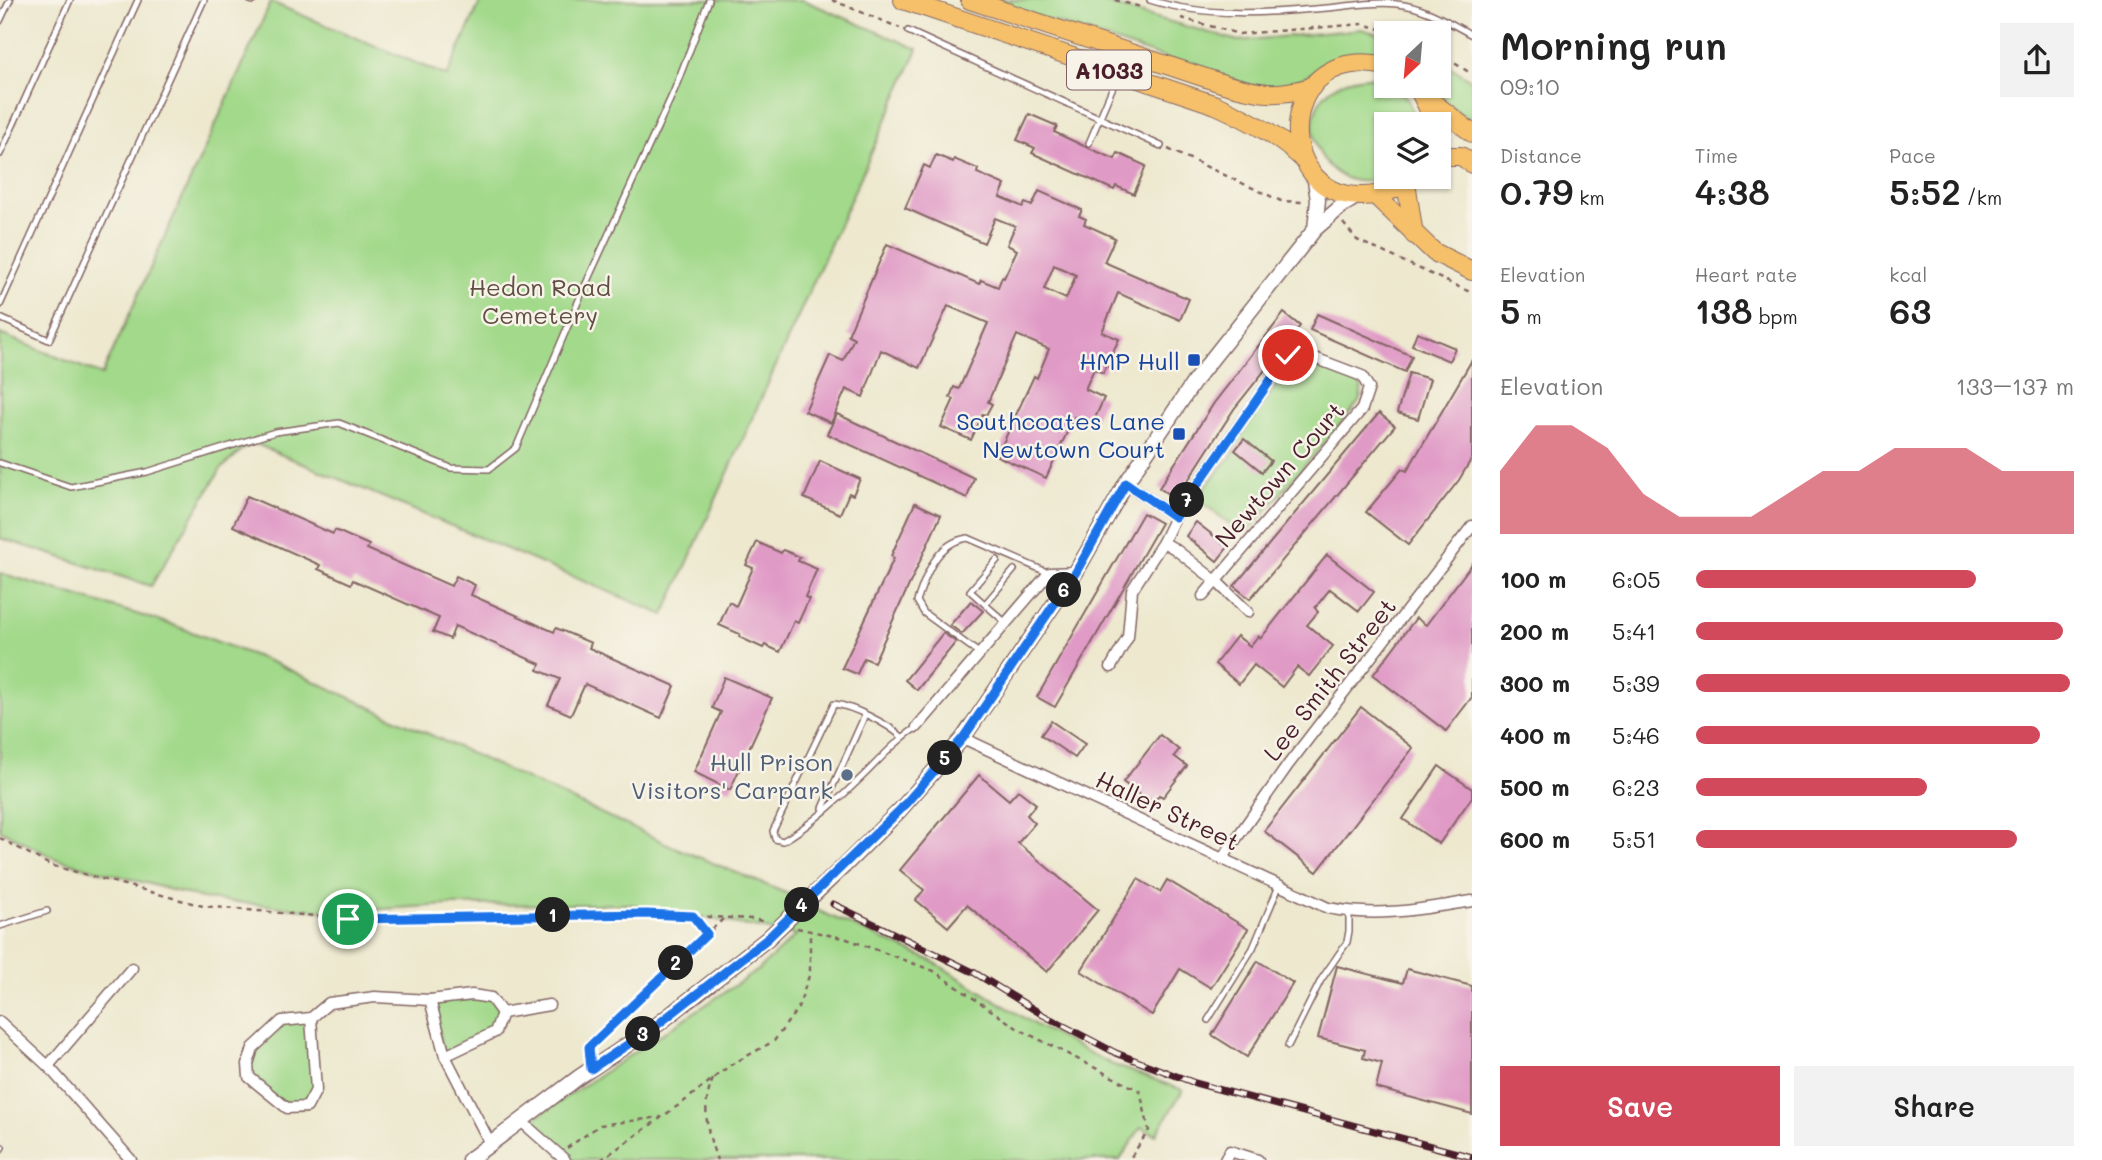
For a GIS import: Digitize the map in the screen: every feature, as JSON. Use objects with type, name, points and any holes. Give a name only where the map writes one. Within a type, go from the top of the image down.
[{"type":"highway","name":"A1033","points":[[903,0],[1216,105],[1260,125],[1284,141],[1327,185],[1342,192],[1367,196],[1434,252],[1472,271]]},
{"type":"highway","name":"A1033","points":[[970,0],[1224,84],[1262,94],[1285,94],[1312,87],[1328,72],[1347,64],[1374,63]]},
{"type":"highway","points":[[1309,167],[1298,142],[1297,122],[1302,103],[1312,87]]},
{"type":"highway","points":[[1428,98],[1472,133]]},
{"type":"highway","points":[[1451,156],[1461,156],[1472,164]]},
{"type":"highway","points":[[1367,196],[1394,189]]},
{"type":"highway","points":[[1409,189],[1414,235]]},
{"type":"street","points":[[1309,167],[1318,200],[1315,229]]},
{"type":"street","points":[[469,1160],[591,1069],[657,1025],[767,939],[900,810],[963,738],[1076,572],[1126,483],[1196,379],[1315,229],[1343,205],[1367,196]]},
{"type":"street","name":"Newtown Court","points":[[1111,667],[1128,637],[1132,590],[1163,542],[1175,517],[1288,355],[1304,354],[1362,376],[1369,388],[1362,410],[1203,596]]},
{"type":"street","points":[[1126,483],[1175,517]]},
{"type":"street","name":"Lee Smith Street","points":[[1222,859],[1288,765],[1472,526]]},
{"type":"street","name":"Newtown Court","points":[[1163,542],[1216,580],[1248,612]]},
{"type":"street","points":[[917,727],[1049,573],[1076,572]]},
{"type":"street","name":"Haller Street","points":[[963,738],[1328,908],[1354,913],[1397,912],[1472,901]]},
{"type":"street","points":[[48,1066],[132,968]]},
{"type":"street","points":[[311,1018],[316,1090],[307,1107],[287,1108],[249,1077],[248,1064],[254,1048],[282,1021],[311,1018],[329,1003],[375,997],[429,1000],[472,995],[491,998],[502,1013]]},
{"type":"street","points":[[429,1000],[445,1056],[490,1143]]},
{"type":"street","points":[[502,1013],[550,1005]]},
{"type":"street","points":[[445,1056],[495,1032],[502,1013]]},
{"type":"street","points":[[0,1022],[48,1066],[131,1160]]},
{"type":"street","points":[[520,1120],[562,1158]]},
{"type":"street","points":[[1225,1160],[1230,1151],[1258,1160]]},
{"type":"lane","points":[[0,21],[10,0]]},
{"type":"lane","points":[[0,154],[70,0]]},
{"type":"lane","points":[[0,305],[138,0]]},
{"type":"lane","points":[[0,318],[49,340],[204,0]]},
{"type":"lane","points":[[0,463],[71,487],[147,472],[275,432],[339,423],[452,468],[489,469],[516,448],[550,363],[674,91],[709,0]]},
{"type":"lane","points":[[1150,0],[1211,11],[1252,13],[1396,4],[1431,13],[1472,35]]},
{"type":"lane","points":[[1290,0],[1291,10]]},
{"type":"lane","points":[[908,31],[1161,146]]},
{"type":"lane","points":[[1089,143],[1118,74]]},
{"type":"lane","points":[[979,653],[924,613],[917,601],[924,579],[937,556],[956,540],[968,538],[1049,573]]},
{"type":"lane","points":[[997,561],[970,591],[1005,622]]},
{"type":"lane","points":[[985,604],[1014,570]]},
{"type":"lane","points":[[902,737],[893,729],[865,715],[834,704],[774,831],[775,839],[783,841],[798,832],[864,775],[902,737],[917,727]]},
{"type":"lane","points":[[822,811],[865,715]]},
{"type":"lane","points":[[1208,1020],[1253,948],[1279,886]]},
{"type":"lane","points":[[0,926],[47,911]]},
{"type":"lane","points":[[1289,1046],[1321,980],[1347,942],[1354,913]]},
{"type":"path","points":[[832,0],[908,31]]},
{"type":"path","points":[[1115,0],[1152,10]]},
{"type":"path","points":[[1177,17],[1239,34],[1363,24],[1374,27]]},
{"type":"path","points":[[1451,61],[1472,74]]},
{"type":"path","points":[[0,838],[50,865],[203,906],[348,919],[646,914],[753,919],[776,924]]},
{"type":"path","points":[[693,916],[707,934]]},
{"type":"path","points":[[591,1069],[589,1047],[724,918]]},
{"type":"path","points":[[787,926],[848,939],[934,971],[1017,1028],[1140,1091],[1149,1129],[1129,1160]]},
{"type":"path","points":[[601,1160],[729,1066],[774,1041],[798,1008],[810,973],[810,931]]},
{"type":"path","points":[[714,1077],[705,1103],[705,1119],[717,1160]]},
{"type":"path","points":[[562,1158],[600,1125],[662,1117]]},
{"type":"green space","name":"Hedon Road Cemetery","points":[[481,0],[803,0],[918,49],[664,615],[256,444],[244,448],[221,469],[151,586],[0,538],[0,334],[102,375],[271,2],[447,76]]},
{"type":"green space","points":[[987,0],[1093,0],[1238,41],[1362,29],[1374,32],[1374,57],[1358,55],[1328,60],[1305,78],[1267,91]]},
{"type":"green space","points":[[1451,67],[1472,81],[1472,122],[1441,98],[1451,98]]},
{"type":"green space","points":[[1368,77],[1374,78],[1374,98],[1406,98],[1410,105],[1412,112],[1374,112],[1374,178],[1362,181],[1341,175],[1325,161],[1316,141],[1314,120],[1321,100],[1339,84]]},
{"type":"green space","points":[[1300,362],[1323,366],[1349,376],[1360,385],[1360,400],[1249,531],[1239,531],[1203,503],[1202,490],[1235,452],[1231,448],[1289,368]]},
{"type":"green space","points":[[0,573],[173,625],[279,665],[674,847],[793,896],[821,912],[932,961],[1037,1026],[1111,1064],[1183,1090],[1156,1135],[1141,1127],[1120,1160],[574,1160],[529,1122],[758,970],[796,935],[630,904],[448,905],[334,912],[205,899],[56,859],[0,830]]},
{"type":"green space","points":[[491,998],[502,1013],[495,1032],[445,1056],[430,1000]]},
{"type":"green space","points":[[311,1018],[316,1090],[307,1107],[287,1108],[249,1077],[253,1048],[282,1021]]},
{"type":"building","points":[[1029,114],[1057,126],[1054,132],[1086,147],[1115,159],[1118,153],[1146,166],[1134,194],[1116,186],[1114,190],[1032,153],[1035,148],[1017,140]]},
{"type":"building","points":[[936,155],[953,162],[954,159],[1005,185],[1000,197],[1023,207],[1025,203],[1032,206],[1039,191],[1082,210],[1079,216],[1086,219],[1084,224],[1115,238],[1104,262],[1189,299],[1180,320],[1118,293],[1102,332],[1119,339],[1112,354],[1117,356],[1112,368],[1106,365],[1103,373],[1094,369],[1085,389],[1104,398],[1092,425],[1074,417],[1046,478],[997,456],[1049,349],[1017,335],[988,402],[992,404],[986,415],[983,414],[971,440],[941,427],[954,399],[950,397],[954,387],[959,389],[988,323],[948,306],[919,368],[881,350],[863,397],[846,389],[831,423],[805,411],[830,355],[843,361],[854,338],[848,335],[887,244],[979,284],[981,280],[998,287],[1002,277],[1004,278],[1017,250],[1007,245],[1015,226],[995,218],[984,243],[905,208],[924,165],[930,168]],"holes":[[[1054,265],[1076,275],[1066,299],[1044,289]]]},
{"type":"building","points":[[1284,313],[1300,326],[1234,409],[1176,499],[1159,488],[1214,403]]},
{"type":"building","points":[[1317,314],[1412,356],[1405,372],[1310,330]]},
{"type":"building","points":[[1417,332],[1455,348],[1449,361],[1412,345]]},
{"type":"building","points":[[1472,360],[1472,458],[1459,480],[1408,545],[1366,512],[1402,469],[1407,471]]},
{"type":"building","points":[[1409,373],[1430,379],[1418,419],[1397,413]]},
{"type":"building","points":[[1379,413],[1395,426],[1250,599],[1234,586]]},
{"type":"building","points":[[837,414],[974,478],[967,498],[827,434]]},
{"type":"building","points":[[1244,439],[1271,461],[1262,472],[1235,450]]},
{"type":"building","points":[[820,461],[860,479],[853,495],[849,493],[840,514],[804,498]]},
{"type":"building","points":[[247,496],[333,534],[335,530],[369,545],[367,549],[451,586],[456,576],[475,585],[471,595],[554,632],[556,628],[591,643],[589,648],[675,686],[661,718],[585,684],[571,715],[548,705],[560,679],[538,670],[540,664],[455,626],[450,639],[433,632],[439,618],[353,580],[351,584],[318,569],[320,565],[233,526]]},
{"type":"building","points":[[915,503],[941,515],[874,662],[864,658],[857,674],[842,668],[894,558],[891,556]]},
{"type":"building","points":[[1143,513],[1161,523],[1055,707],[1037,697]]},
{"type":"building","points":[[1196,522],[1228,547],[1217,561],[1186,536]]},
{"type":"building","points":[[757,542],[781,553],[783,550],[800,557],[798,561],[817,569],[805,597],[809,599],[798,623],[794,621],[780,652],[765,645],[763,648],[719,625],[729,602],[736,606],[753,568],[746,565]]},
{"type":"building","points":[[1327,555],[1374,592],[1359,611],[1330,589],[1315,608],[1318,612],[1307,625],[1333,646],[1309,676],[1297,667],[1282,687],[1254,665],[1239,684],[1215,664],[1237,636],[1250,646],[1258,636],[1261,638]]},
{"type":"building","points":[[1472,564],[1472,697],[1446,731],[1373,675],[1416,618],[1426,625]]},
{"type":"building","points":[[971,601],[983,611],[962,634],[950,625]]},
{"type":"building","points":[[943,633],[956,642],[917,690],[905,680]]},
{"type":"building","points":[[724,677],[772,698],[730,790],[694,772],[721,712],[712,708]]},
{"type":"building","points":[[1361,707],[1413,748],[1317,872],[1264,831]]},
{"type":"building","points":[[1051,721],[1085,744],[1075,758],[1041,735]]},
{"type":"building","points":[[1160,735],[1179,750],[1174,756],[1187,766],[1163,797],[1159,795],[1153,802],[1148,798],[1146,800],[1123,782]]},
{"type":"building","points":[[1439,766],[1472,789],[1472,797],[1439,844],[1403,819]]},
{"type":"building","points":[[979,775],[1009,800],[1018,790],[1036,804],[1027,815],[1035,823],[1018,843],[1098,910],[1047,972],[967,905],[948,927],[916,900],[924,890],[900,870]]},
{"type":"building","points":[[1138,879],[1160,892],[1167,880],[1248,929],[1211,988],[1180,969],[1152,1015],[1081,971]]},
{"type":"building","points":[[1258,961],[1293,983],[1247,1057],[1212,1035]]},
{"type":"building","points":[[1337,966],[1403,983],[1407,969],[1472,986],[1472,1114],[1376,1088],[1382,1063],[1363,1058],[1365,1050],[1318,1038]]},
{"type":"railway","points":[[833,904],[975,973],[1043,1015],[1116,1053],[1195,1083],[1472,1157]]},
{"type":"place","name":"HMP Hull","points":[[1194,360]]},
{"type":"place","name":"Southcoates Lane Newtown Court","points":[[1179,434]]},
{"type":"place","name":"Hull Prison Visitors' Carpark","points":[[847,775]]},
{"type":"route","points":[[348,919],[646,914],[693,916],[707,934],[589,1047],[591,1069],[657,1025],[767,939],[900,810],[963,738],[1076,572],[1126,483],[1175,517],[1288,355]]}]
